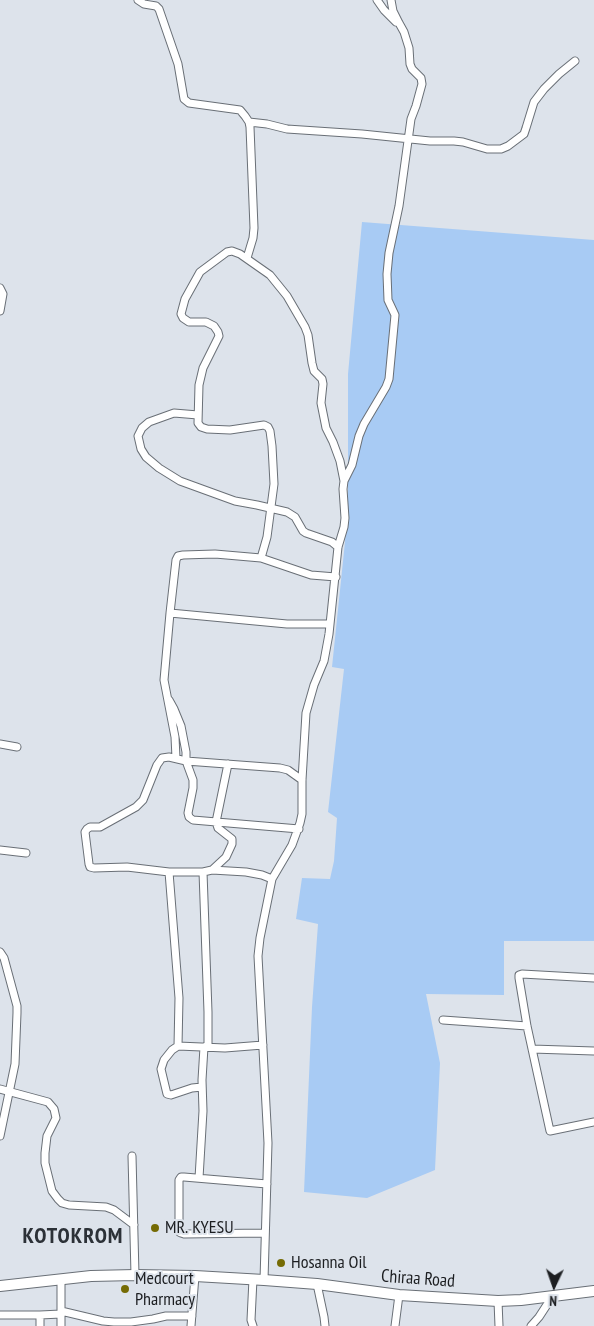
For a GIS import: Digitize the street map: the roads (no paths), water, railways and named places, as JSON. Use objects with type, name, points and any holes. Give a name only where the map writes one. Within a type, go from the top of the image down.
[{"type":"highway","name":"Chiraa Road","points":[[0,1286],[90,1276],[136,1275],[253,1279],[317,1284],[399,1295],[498,1301],[552,1297],[594,1291]]},
{"type":"street","points":[[138,0],[144,4],[159,8],[178,64],[184,99],[189,102],[240,110],[248,122],[250,127],[254,228],[247,258]]},
{"type":"street","points":[[344,481],[352,465],[364,424],[389,379],[395,316],[388,300],[387,274],[389,253],[400,198],[411,119],[422,84],[421,78],[412,69],[410,64],[409,48],[404,32],[377,0]]},
{"type":"street","points":[[392,0],[393,11],[398,24]]},
{"type":"street","points":[[248,122],[287,129],[463,142],[487,149],[501,149],[524,134],[534,102],[544,89],[575,60]]},
{"type":"street","points":[[261,558],[267,537],[274,484],[270,431],[264,425],[240,430],[201,428],[198,423],[199,385],[203,368],[219,336],[211,324],[189,322],[182,318],[181,314],[200,272],[227,252],[232,251],[247,258],[270,275],[286,296],[305,327],[314,371],[323,384],[321,403],[326,428],[340,460],[344,481],[345,518],[338,547],[336,577],[324,661],[314,685],[306,713],[302,814],[299,829],[292,845],[272,879],[258,956],[268,1143],[264,1280]]},
{"type":"street","points":[[0,288],[3,294],[0,311]]},
{"type":"street","points":[[198,416],[174,413],[149,422],[142,428],[138,436],[140,449],[159,468],[180,481],[235,501],[257,504],[287,512],[295,517],[303,531],[332,542],[338,547]]},
{"type":"street","points":[[176,758],[164,680],[170,613],[178,556],[215,554],[261,558],[310,574],[336,577]]},
{"type":"street","points":[[170,613],[287,624],[330,624]]},
{"type":"street","points":[[167,696],[181,726],[186,761],[193,780],[189,817],[192,820],[299,829]]},
{"type":"street","points":[[0,744],[17,747]]},
{"type":"street","points":[[272,879],[246,872],[212,870],[203,872],[169,872],[127,867],[90,867],[86,832],[90,827],[100,827],[136,807],[142,800],[157,765],[162,758],[169,757],[186,761],[280,768],[288,770],[302,780]]},
{"type":"street","points":[[212,870],[226,857],[232,840],[218,828],[216,822],[228,764]]},
{"type":"street","points":[[0,850],[26,853]]},
{"type":"street","points":[[169,872],[179,998],[178,1046]]},
{"type":"street","points":[[199,1178],[204,1112],[202,1087],[208,1012],[203,872]]},
{"type":"street","points":[[0,952],[4,958],[17,1006],[14,1064],[0,1136]]},
{"type":"street","points":[[594,978],[522,974],[519,978],[527,1026],[550,1131],[594,1122]]},
{"type":"street","points":[[443,1020],[527,1026]]},
{"type":"street","points":[[202,1087],[192,1088],[171,1095],[167,1094],[161,1069],[162,1063],[172,1050],[178,1046],[225,1048],[263,1044]]},
{"type":"street","points":[[532,1049],[594,1051]]},
{"type":"street","points":[[0,1089],[48,1102],[54,1109],[56,1118],[47,1136],[45,1164],[52,1190],[58,1199],[69,1206],[106,1206],[134,1225]]},
{"type":"street","points":[[132,1156],[136,1275]]},
{"type":"street","points":[[265,1232],[184,1234],[179,1232],[179,1180],[181,1177],[184,1177],[267,1184]]},
{"type":"street","points":[[191,1326],[195,1276]]},
{"type":"street","points":[[61,1279],[62,1326]]},
{"type":"street","points":[[253,1279],[251,1320],[253,1326]]},
{"type":"street","points":[[317,1284],[325,1326]]},
{"type":"street","points":[[395,1326],[399,1295]]},
{"type":"street","points":[[531,1326],[552,1297]]},
{"type":"street","points":[[498,1301],[499,1326]]},
{"type":"street","points":[[0,1315],[40,1316],[61,1312],[103,1324],[131,1322],[166,1316],[192,1316]]},
{"type":"street","points":[[40,1316],[40,1326]]},
{"type":"place","name":"MR. KYESU","points":[[155,1228]]},
{"type":"place","name":"Hosanna Oil","points":[[281,1263]]},
{"type":"place","name":"Medcourt Pharmacy","points":[[125,1289]]},
{"type":"district","name":"KOTOKROM","points":[[73,1237]]}]
